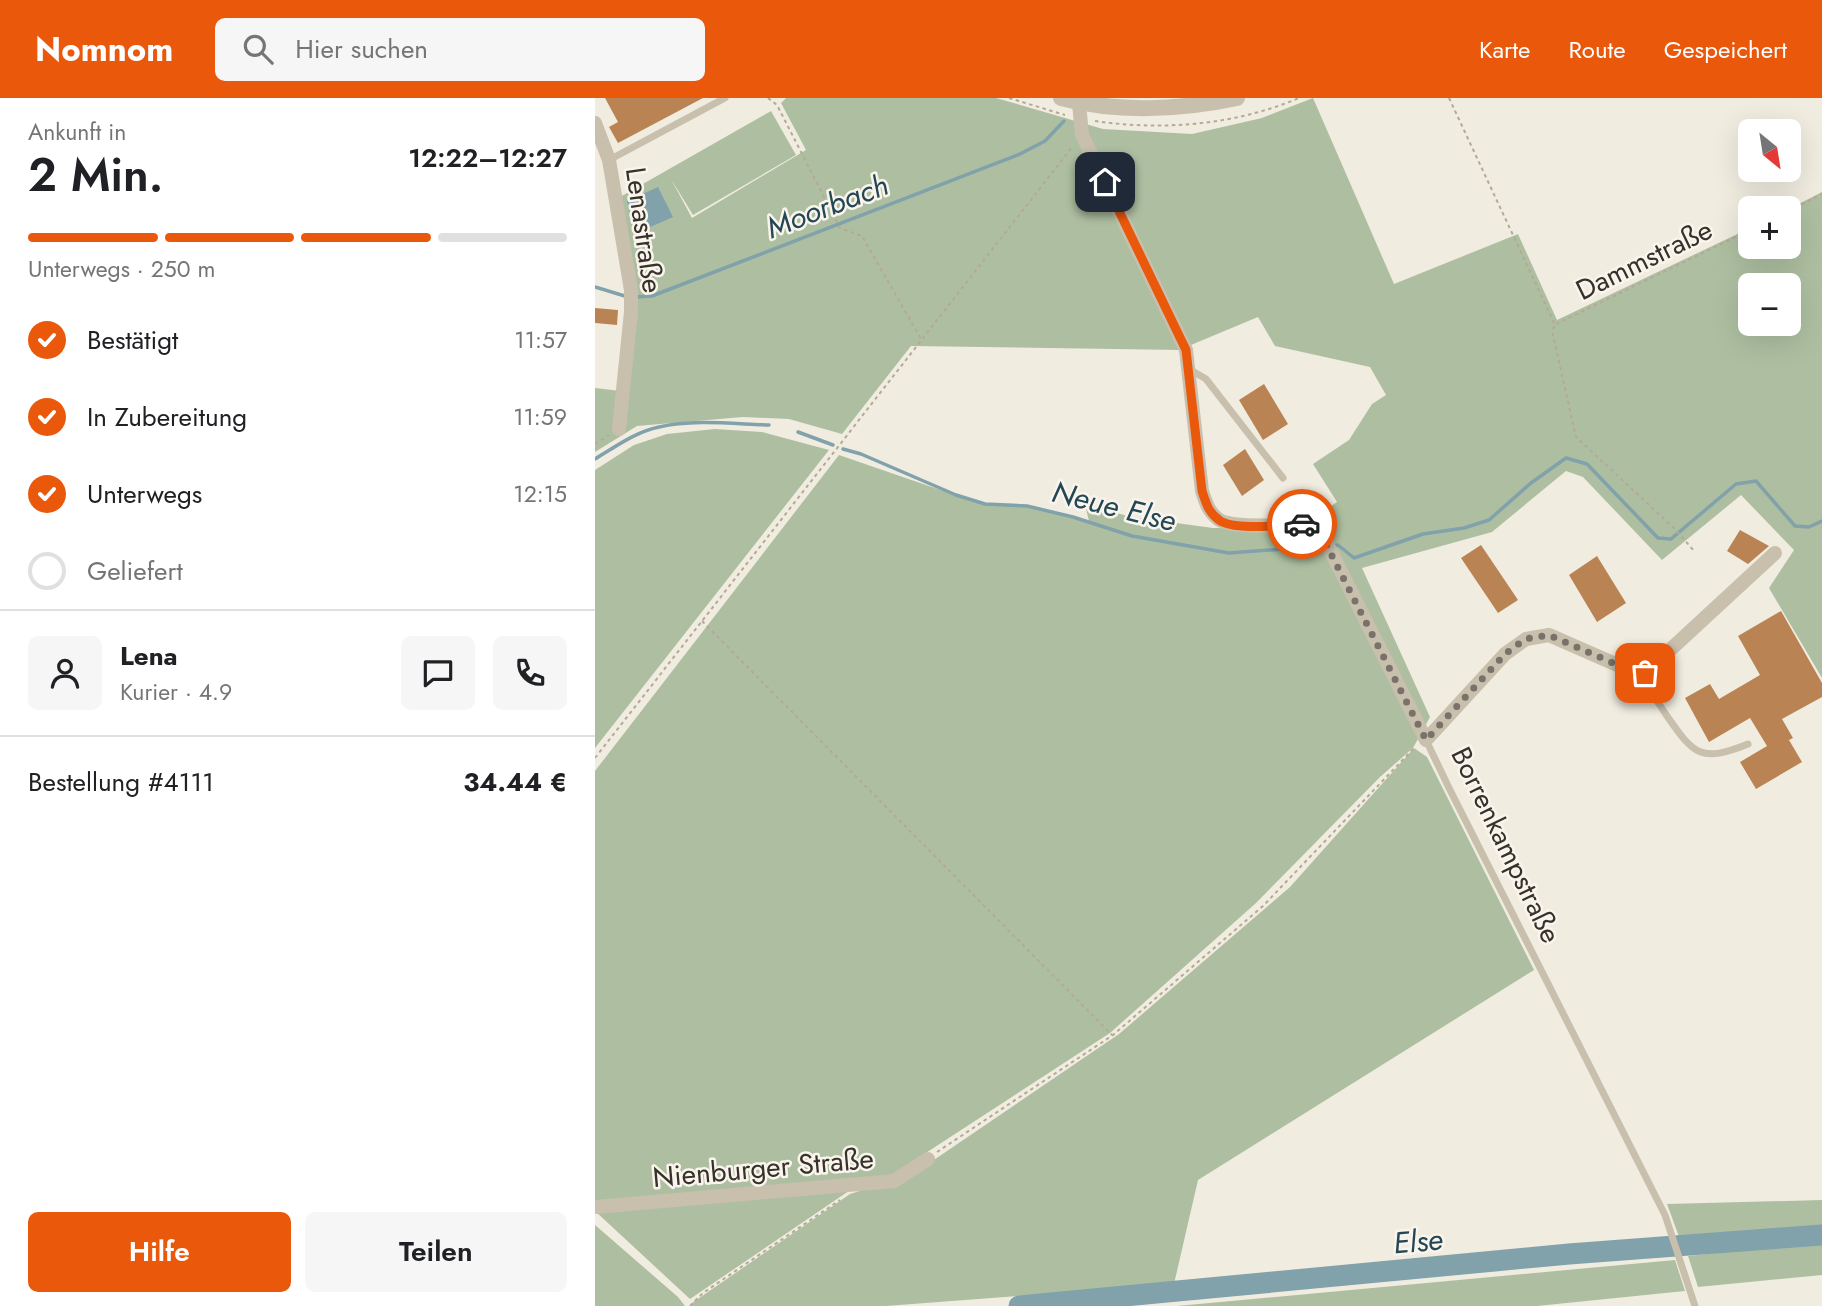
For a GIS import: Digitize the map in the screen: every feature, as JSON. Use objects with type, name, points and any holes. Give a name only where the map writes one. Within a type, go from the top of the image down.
[{"type":"street","points":[[1061,98],[1079,111],[1204,105],[1237,98]]},
{"type":"street","name":"Borrenkampstraße","points":[[1079,111],[1082,135],[1186,350],[1202,491],[1207,508],[1220,522],[1242,526],[1317,524],[1426,740]]},
{"type":"street","name":"Lenastraße","points":[[595,123],[609,160],[631,290],[619,429]]},
{"type":"street","points":[[1426,740],[1505,654],[1525,639],[1549,635],[1645,673],[1775,553]]},
{"type":"street","name":"Nienburger Straße","points":[[595,1207],[894,1181],[928,1158]]},
{"type":"lane","points":[[609,160],[725,98]]},
{"type":"lane","points":[[1188,369],[1206,379],[1283,478]]},
{"type":"lane","points":[[1641,673],[1647,686],[1690,747],[1714,755],[1725,754],[1748,744]]},
{"type":"lane","name":"Borrenkampstraße","points":[[1426,740],[1665,1215],[1695,1306]]},
{"type":"path","points":[[768,98],[777,105],[840,228],[862,236],[922,340]]},
{"type":"path","points":[[1009,98],[1079,111]]},
{"type":"path","points":[[1449,98],[1555,325],[1552,331],[1576,437],[1674,528],[1695,552]]},
{"type":"path","points":[[595,758],[1082,135]]},
{"type":"path","points":[[1801,205],[1822,194]]},
{"type":"path","name":"Dammstraße","points":[[1555,325],[1738,236]]},
{"type":"path","points":[[595,444],[619,429]]},
{"type":"path","points":[[702,620],[1113,1035]]},
{"type":"path","points":[[928,1158],[1113,1035],[1263,906],[1413,748],[1426,740]]},
{"type":"path","points":[[690,1306],[703,1293],[840,1200]]},
{"type":"green space","points":[[786,98],[996,98],[1103,129],[1192,134],[1262,118],[1313,98],[1394,284],[1518,234],[1557,320],[1738,234],[1738,259],[1801,259],[1801,203],[1822,192],[1822,678],[1769,588],[1794,550],[1741,495],[1662,560],[1583,477],[1566,471],[1492,532],[1362,568],[1430,717],[1413,748],[1380,777],[1256,903],[1110,1033],[892,1175],[865,1180],[690,1299],[595,1211],[595,771],[839,455],[984,505],[1026,507],[1089,521],[1085,505],[1132,517],[1213,528],[1320,527],[1319,514],[1337,502],[1313,464],[1349,440],[1372,404],[1386,395],[1370,367],[1275,346],[1258,317],[1179,350],[911,346],[842,434],[789,419],[743,417],[637,426],[595,452],[595,388],[629,392],[620,197],[771,111],[796,155],[693,215],[671,179],[692,218],[806,150],[781,103]]},
{"type":"green space","points":[[715,429],[762,432],[829,450],[595,748],[595,470],[634,445],[667,434]]},
{"type":"green space","points":[[1414,748],[1427,757],[1534,970],[1198,1180],[1174,1284],[886,1306],[692,1306],[692,1303],[850,1194],[869,1188],[897,1185],[1119,1034],[1290,887]]},
{"type":"green space","points":[[1822,1200],[1822,1230],[1681,1242],[1667,1204]]},
{"type":"green space","points":[[595,1225],[678,1297],[685,1306],[595,1306]]},
{"type":"green space","points":[[1822,1242],[1822,1275],[1698,1287],[1688,1256]]},
{"type":"green space","points":[[1675,1260],[1685,1291],[1537,1306],[1177,1306]]},
{"type":"water","points":[[658,187],[673,217],[639,232],[634,230],[627,201]]},
{"type":"building","points":[[605,98],[703,98],[618,143],[609,127],[618,122]]},
{"type":"building","points":[[595,308],[618,310],[617,325],[595,323]]},
{"type":"building","points":[[1264,384],[1288,424],[1263,440],[1239,400]]},
{"type":"building","points":[[1245,449],[1264,480],[1242,496],[1223,465]]},
{"type":"building","points":[[1740,530],[1769,546],[1748,564],[1727,551]]},
{"type":"building","points":[[1481,545],[1518,600],[1498,613],[1461,558]]},
{"type":"building","points":[[1597,556],[1626,603],[1597,622],[1569,575]]},
{"type":"building","points":[[1781,611],[1822,683],[1822,697],[1782,719],[1793,738],[1789,740],[1802,762],[1756,789],[1740,762],[1767,746],[1750,718],[1709,742],[1685,698],[1710,684],[1719,699],[1760,675],[1738,636]]},
{"type":"waterway","name":"Moorbach","points":[[636,297],[652,296],[1020,154],[1045,141],[1064,121]]},
{"type":"waterway","name":"Moorbach","points":[[595,287],[628,297]]},
{"type":"waterway","name":"Neue Else","points":[[595,459],[633,436],[659,427],[700,423],[769,425]]},
{"type":"waterway","name":"Neue Else","points":[[798,432],[833,445]]},
{"type":"waterway","name":"Neue Else","points":[[843,449],[985,504],[1027,506],[1132,536],[1229,553],[1322,546]]},
{"type":"waterway","name":"Neue Else","points":[[1333,546],[1338,545],[1354,558],[1423,534],[1464,528],[1489,520],[1531,483],[1566,458],[1587,464],[1658,538],[1671,539],[1736,484],[1756,481],[1795,526],[1809,527],[1822,521]]},
{"type":"waterway","name":"Else","points":[[1019,1306],[1569,1254],[1822,1235]]},
{"type":"way so far","points":[[1302,524],[1317,524],[1322,532],[1426,740],[1505,654],[1525,639],[1549,635],[1638,674],[1645,673]]},
{"type":"route","points":[[1105,182],[1186,350],[1202,491],[1207,508],[1220,522],[1242,526],[1302,524]]}]
